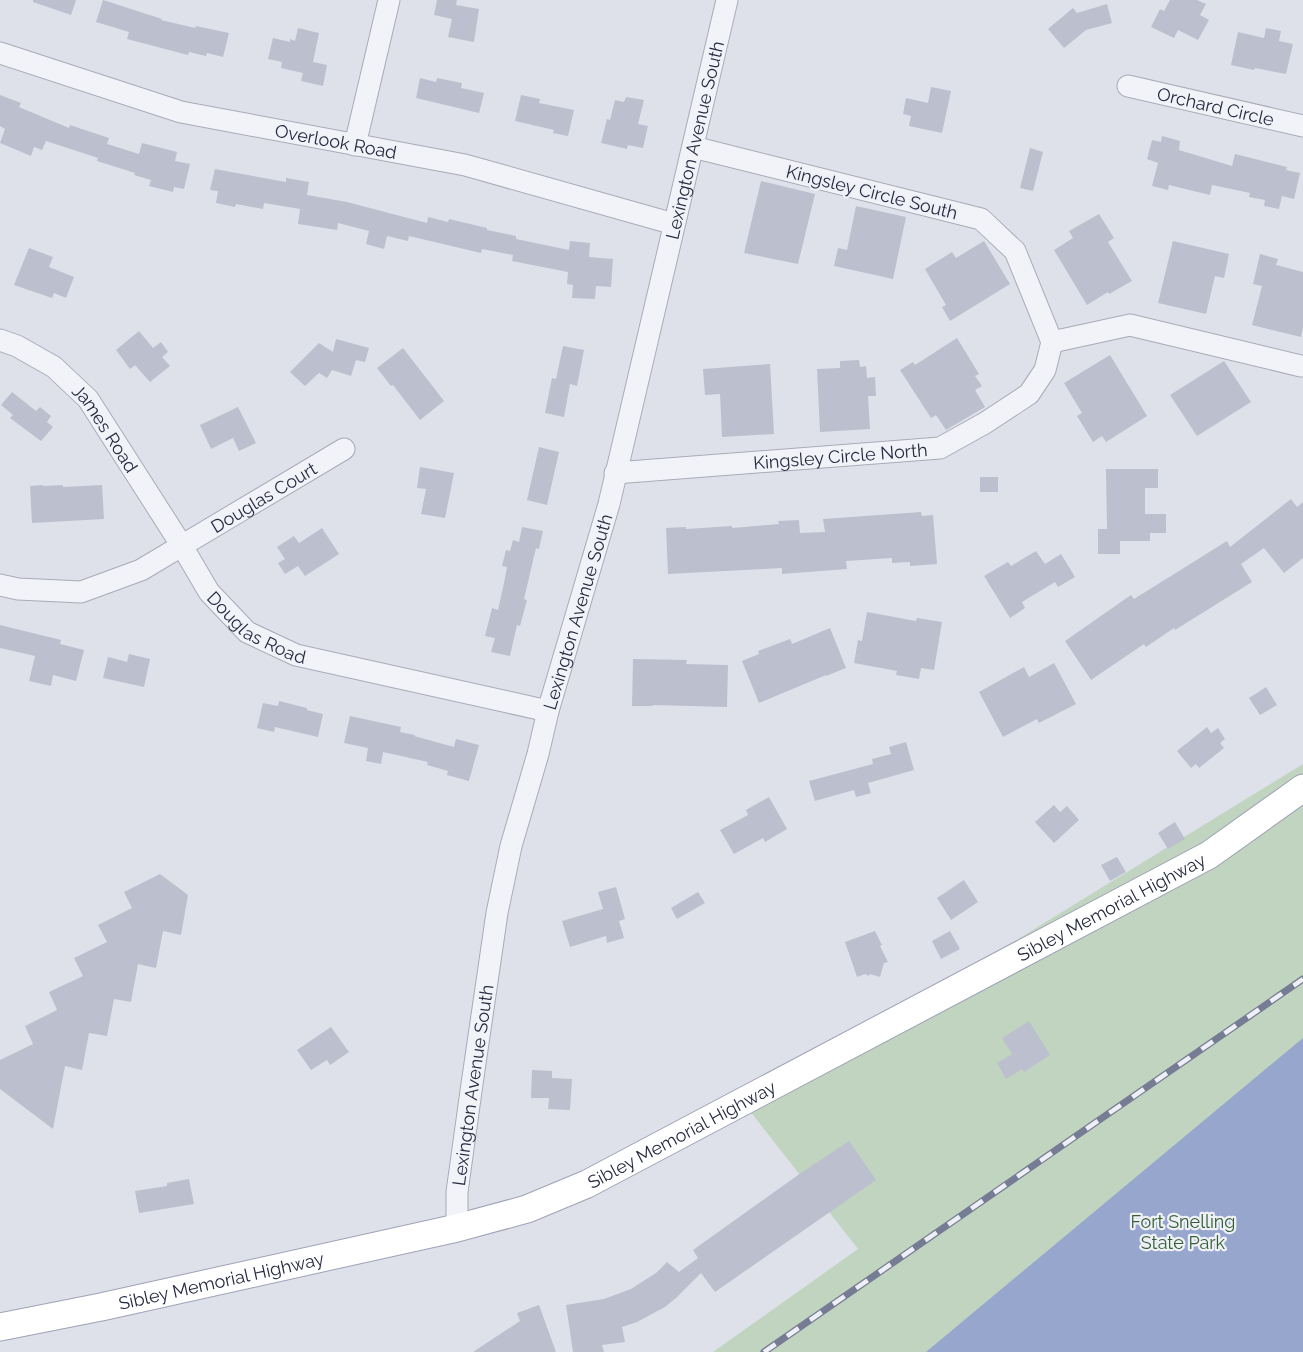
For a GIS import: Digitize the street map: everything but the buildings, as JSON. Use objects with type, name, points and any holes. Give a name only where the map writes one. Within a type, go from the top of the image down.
[{"type":"main road","name":"Sibley Memorial Highway","points":[[0,1328],[457,1228],[527,1209],[587,1184],[1209,855],[1303,788]]},
{"type":"street","points":[[355,145],[389,0]]},
{"type":"street","name":"Lexington Avenue South","points":[[457,1228],[457,1192],[497,913],[512,846],[548,711],[609,504],[728,0]]},
{"type":"street","name":"Overlook Road","points":[[0,52],[182,112],[465,165],[674,224]]},
{"type":"street","name":"Orchard Circle","points":[[1128,86],[1303,126]]},
{"type":"street","name":"Kingsley Circle South","points":[[693,147],[981,219],[1015,251],[1052,342]]},
{"type":"street","points":[[1052,342],[1130,325],[1300,366]]},
{"type":"street","name":"James Road","points":[[0,340],[17,346],[54,367],[88,399],[182,546]]},
{"type":"street","name":"Kingsley Circle North","points":[[615,473],[940,448],[985,423],[1029,394],[1045,370],[1052,342]]},
{"type":"street","name":"Douglas Court","points":[[182,546],[344,449]]},
{"type":"street","points":[[0,585],[18,589],[81,592],[141,570],[182,546]]},
{"type":"street","name":"Douglas Road","points":[[182,546],[209,592],[247,633],[296,655],[548,711]]},
{"type":"green space","points":[[1303,764],[1303,1352],[713,1352],[858,1249],[746,1106]]},
{"type":"water","name":"Fort Snelling State Park","points":[[1303,1038],[1303,1352],[926,1352]]},
{"type":"railway","points":[[764,1352],[1303,979]]}]
